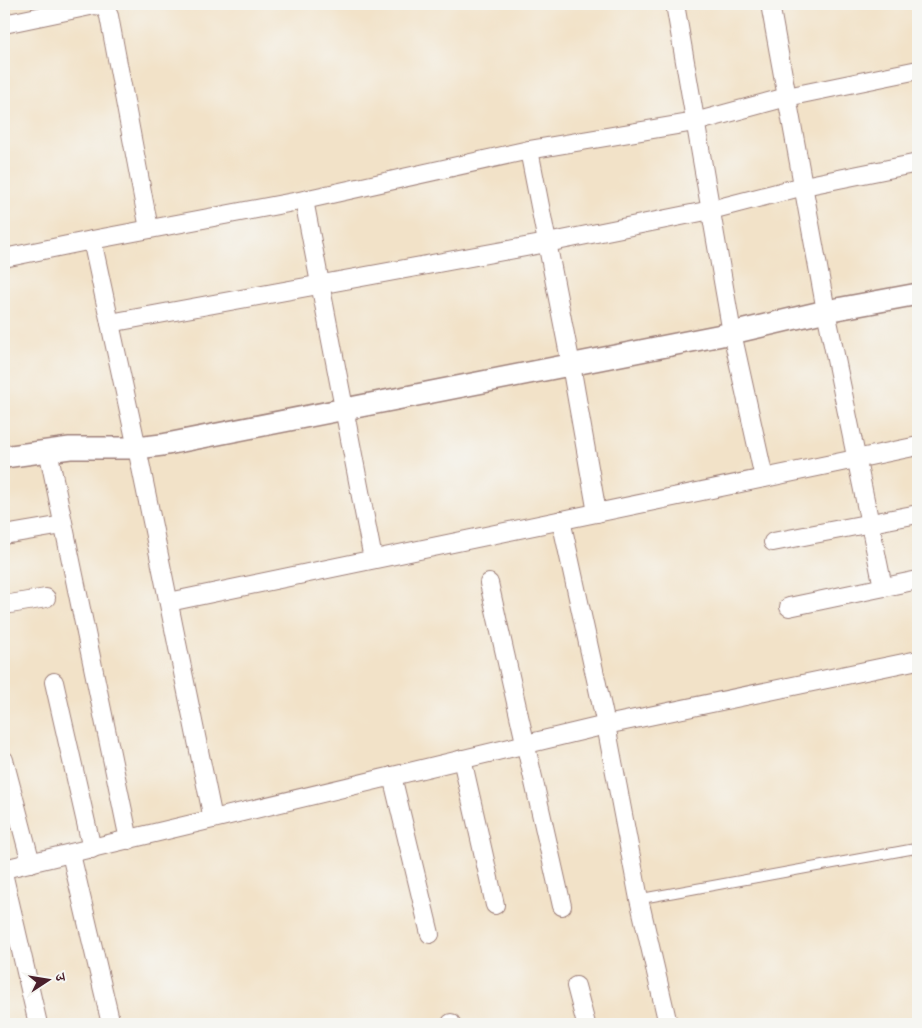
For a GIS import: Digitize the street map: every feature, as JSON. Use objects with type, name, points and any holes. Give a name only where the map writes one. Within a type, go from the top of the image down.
[{"type":"street","points":[[675,4],[732,333],[764,478]]},
{"type":"street","points":[[770,4],[826,311],[883,587]]},
{"type":"street","points":[[4,24],[95,5],[106,9],[109,16],[150,229]]},
{"type":"street","points":[[4,258],[304,200],[529,150],[695,122],[788,97],[918,70]]},
{"type":"street","points":[[529,150],[571,365],[597,513]]},
{"type":"street","points":[[110,323],[547,243],[711,210],[804,186],[918,163]]},
{"type":"street","points":[[304,200],[373,559]]},
{"type":"street","points":[[92,240],[213,819]]},
{"type":"street","points":[[4,458],[70,448],[137,448],[162,445],[732,333],[826,311],[918,294]]},
{"type":"street","points":[[169,602],[918,446]]},
{"type":"street","points":[[48,450],[129,840]]},
{"type":"street","points":[[773,542],[918,514]]},
{"type":"street","points":[[561,520],[606,726],[639,899],[668,1024]]},
{"type":"street","points":[[4,536],[63,525]]},
{"type":"street","points":[[789,607],[918,580]]},
{"type":"street","points":[[489,583],[562,906]]},
{"type":"street","points":[[4,605],[46,598]]},
{"type":"street","points":[[4,869],[525,744],[918,660]]},
{"type":"street","points":[[54,682],[92,849]]},
{"type":"street","points":[[462,759],[495,905]]},
{"type":"street","points":[[4,760],[31,863]]},
{"type":"street","points":[[392,776],[430,934]]},
{"type":"street","points":[[71,854],[111,1024]]},
{"type":"street","points":[[4,877],[38,1024]]},
{"type":"street","points":[[576,986],[586,1024]]},
{"type":"lane","points":[[639,899],[918,848]]}]
